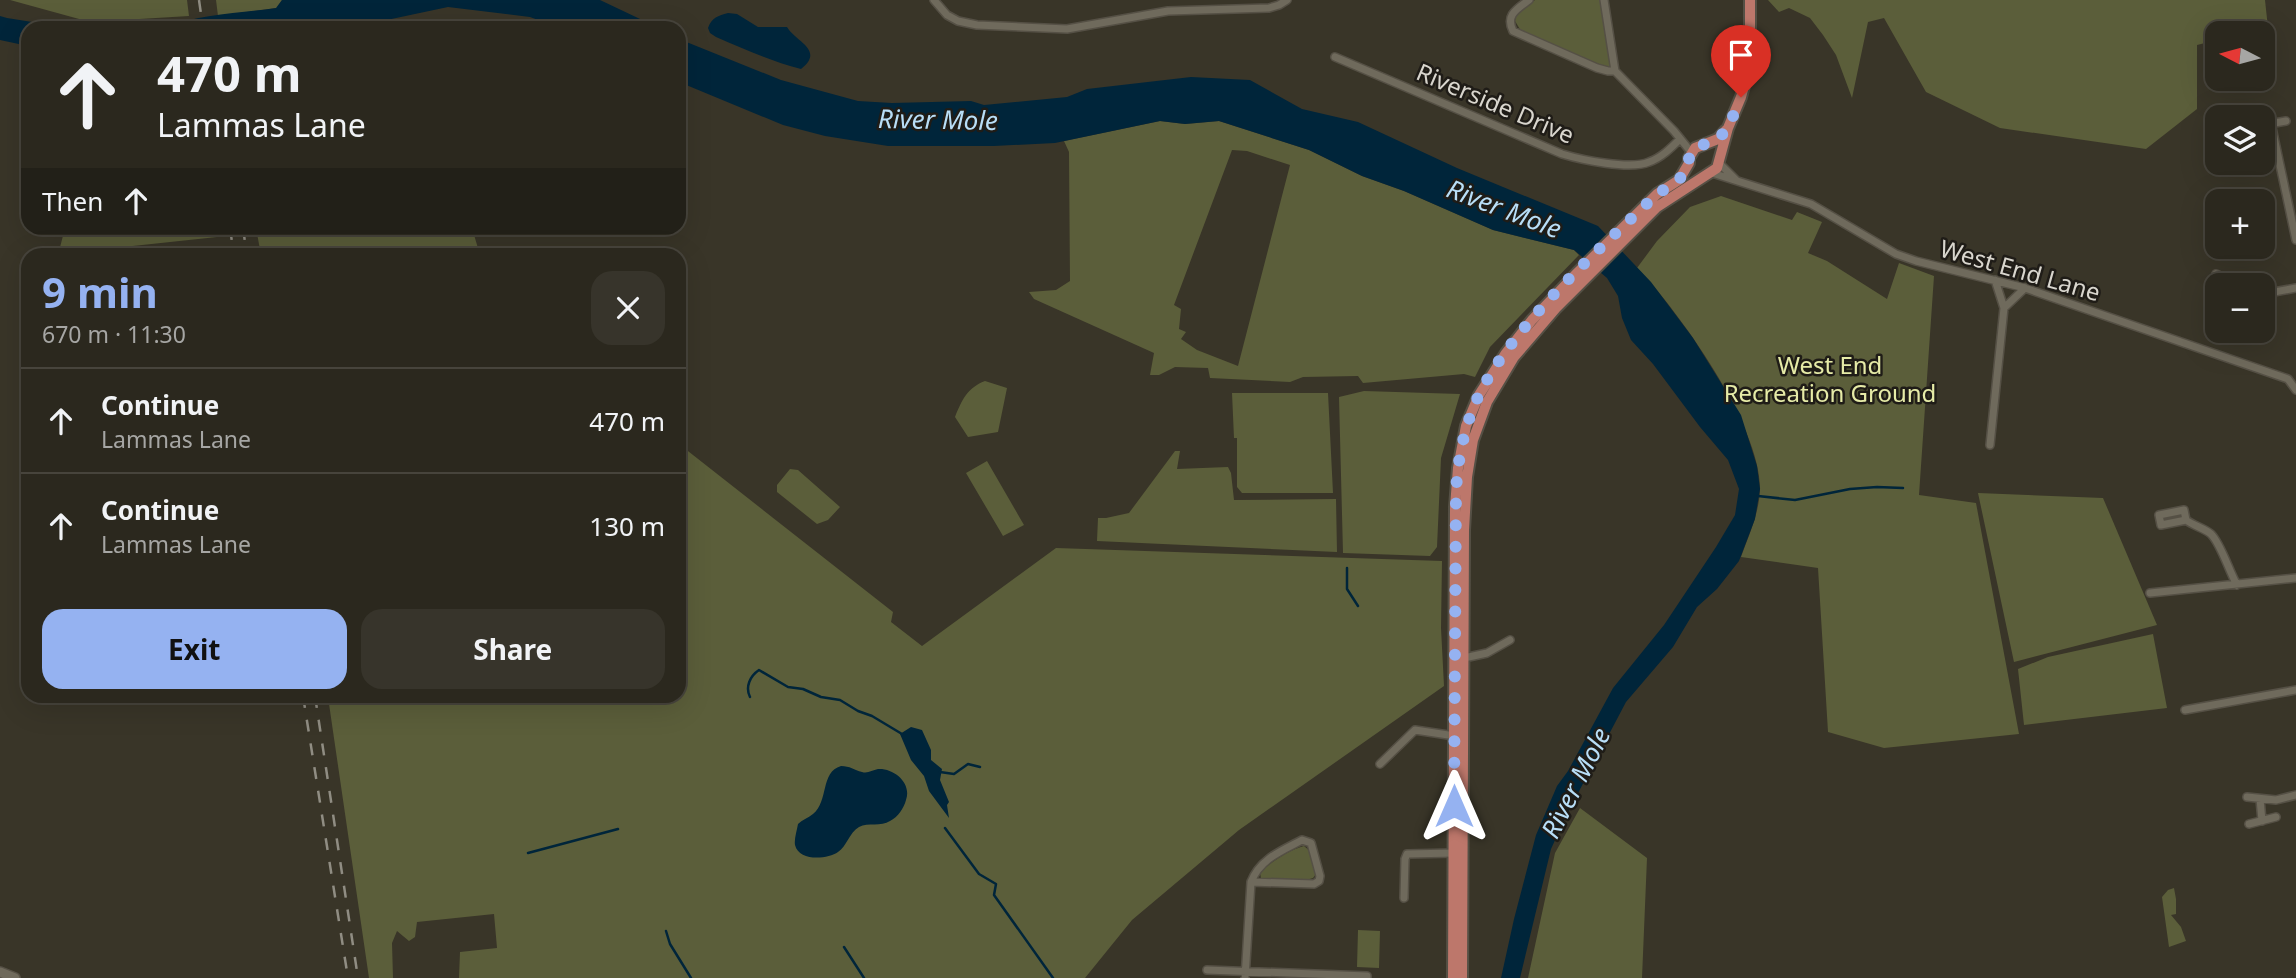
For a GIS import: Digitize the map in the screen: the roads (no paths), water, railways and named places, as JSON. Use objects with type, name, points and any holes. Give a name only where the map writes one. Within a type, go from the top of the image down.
[{"type":"main road","points":[[1453,978],[1455,508],[1463,436],[1479,395],[1531,320],[1615,242],[1664,201],[1709,174],[1719,161],[1746,79],[1750,49],[1750,0]]},
{"type":"main road","points":[[1615,242],[1657,194],[1679,180],[1697,147],[1718,139],[1728,128]]},
{"type":"main road","points":[[1707,145],[1712,148],[1719,161]]},
{"type":"main road","points":[[1690,158],[1696,173],[1709,174]]},
{"type":"main road","points":[[1462,978],[1466,488],[1470,453],[1494,388],[1514,357],[1579,277]]},
{"type":"street","points":[[934,0],[947,15],[958,21],[1067,29],[1168,11],[1269,8],[1287,0]]},
{"type":"street","points":[[1529,0],[1513,12],[1510,20],[1513,31],[1597,68],[1615,71]]},
{"type":"street","points":[[1604,0],[1615,71],[1680,139],[1690,158]]},
{"type":"street","name":"Riverside Drive","points":[[1335,57],[1562,155],[1587,162],[1647,163],[1662,156],[1680,139]]},
{"type":"street","points":[[2275,123],[2286,121]]},
{"type":"street","points":[[2275,156],[2296,240]]},
{"type":"street","name":"West End Lane","points":[[1719,161],[1736,180]]},
{"type":"street","name":"West End Lane","points":[[1709,174],[1811,204],[1896,254],[2025,288],[2288,379]]},
{"type":"street","points":[[1990,445],[2004,308],[1994,280]]},
{"type":"street","points":[[2004,308],[2025,288]]},
{"type":"street","points":[[2275,292],[2296,288]]},
{"type":"street","points":[[2296,373],[2288,379],[2296,390]]},
{"type":"street","points":[[2186,520],[2209,533],[2217,541],[2237,584]]},
{"type":"street","points":[[2150,593],[2296,578]]},
{"type":"street","points":[[1464,658],[1487,653],[1510,640]]},
{"type":"street","points":[[2185,710],[2296,690]]},
{"type":"street","points":[[1380,764],[1415,730],[1455,736]]},
{"type":"street","points":[[2247,797],[2277,800],[2296,795]]},
{"type":"street","points":[[2260,799],[2262,821]]},
{"type":"street","points":[[2249,824],[2276,817]]},
{"type":"street","points":[[1245,975],[1251,882],[1255,870],[1270,857],[1302,839],[1311,843],[1319,881],[1314,884],[1251,882]]},
{"type":"street","points":[[1404,898],[1407,854],[1454,853]]},
{"type":"street","points":[[1207,970],[1245,975],[1355,975],[1367,978]]},
{"type":"street","points":[[0,972],[15,978]]},
{"type":"water","points":[[282,0],[600,0],[644,21],[541,21],[530,17],[448,7],[382,21],[187,21],[276,8]]},
{"type":"water","points":[[728,13],[737,14],[758,27],[787,27],[809,51],[808,62],[801,69],[790,66],[710,33],[708,28],[711,21]]},
{"type":"water","points":[[0,16],[26,21],[21,21],[21,44],[0,40]]},
{"type":"water","name":"River Mole","points":[[686,42],[781,80],[858,101],[971,101],[984,105],[1067,97],[1087,89],[1191,77],[1250,80],[1302,109],[1358,122],[1457,168],[1598,226],[1651,282],[1693,338],[1741,415],[1757,466],[1760,489],[1755,519],[1739,561],[1717,589],[1697,607],[1673,647],[1626,702],[1567,814],[1551,849],[1520,978],[1501,978],[1536,835],[1557,786],[1568,771],[1613,688],[1664,625],[1716,547],[1735,515],[1739,489],[1728,460],[1631,340],[1622,318],[1618,296],[1607,278],[1574,250],[1493,230],[1404,191],[1362,176],[1309,150],[1219,121],[1185,124],[1160,121],[1055,143],[994,146],[888,146],[825,136],[783,125],[686,85]]},
{"type":"water","points":[[911,727],[922,730],[931,750],[931,760],[942,769],[940,780],[949,802],[949,818],[929,791],[924,776],[911,760],[900,734]]},
{"type":"water","points":[[841,766],[864,772],[884,769],[895,774],[904,782],[906,788],[904,806],[896,817],[886,823],[859,827],[841,849],[833,854],[808,857],[795,845],[798,824],[818,808],[830,774]]},
{"type":"waterway","points":[[1758,496],[1795,500],[1850,489],[1903,488]]},
{"type":"waterway","points":[[1347,568],[1347,589],[1358,606]]},
{"type":"waterway","points":[[750,697],[749,682],[759,670],[788,687],[840,700],[902,734]]},
{"type":"waterway","points":[[940,772],[954,774],[968,764],[980,767]]},
{"type":"waterway","points":[[945,828],[979,874],[996,884],[994,895],[1053,978]]},
{"type":"waterway","points":[[528,853],[618,829]]},
{"type":"waterway","points":[[666,931],[670,944],[691,978]]},
{"type":"waterway","points":[[844,947],[864,978]]},
{"type":"railway","points":[[199,0],[202,21]]},
{"type":"railway","points":[[231,235],[233,248]]},
{"type":"railway","points":[[244,235],[246,248]]},
{"type":"railway","points":[[304,703],[348,978]]},
{"type":"railway","points":[[316,703],[358,978]]},
{"type":"park label","name":"West End Recreation Ground","points":[[1830,380]]}]
